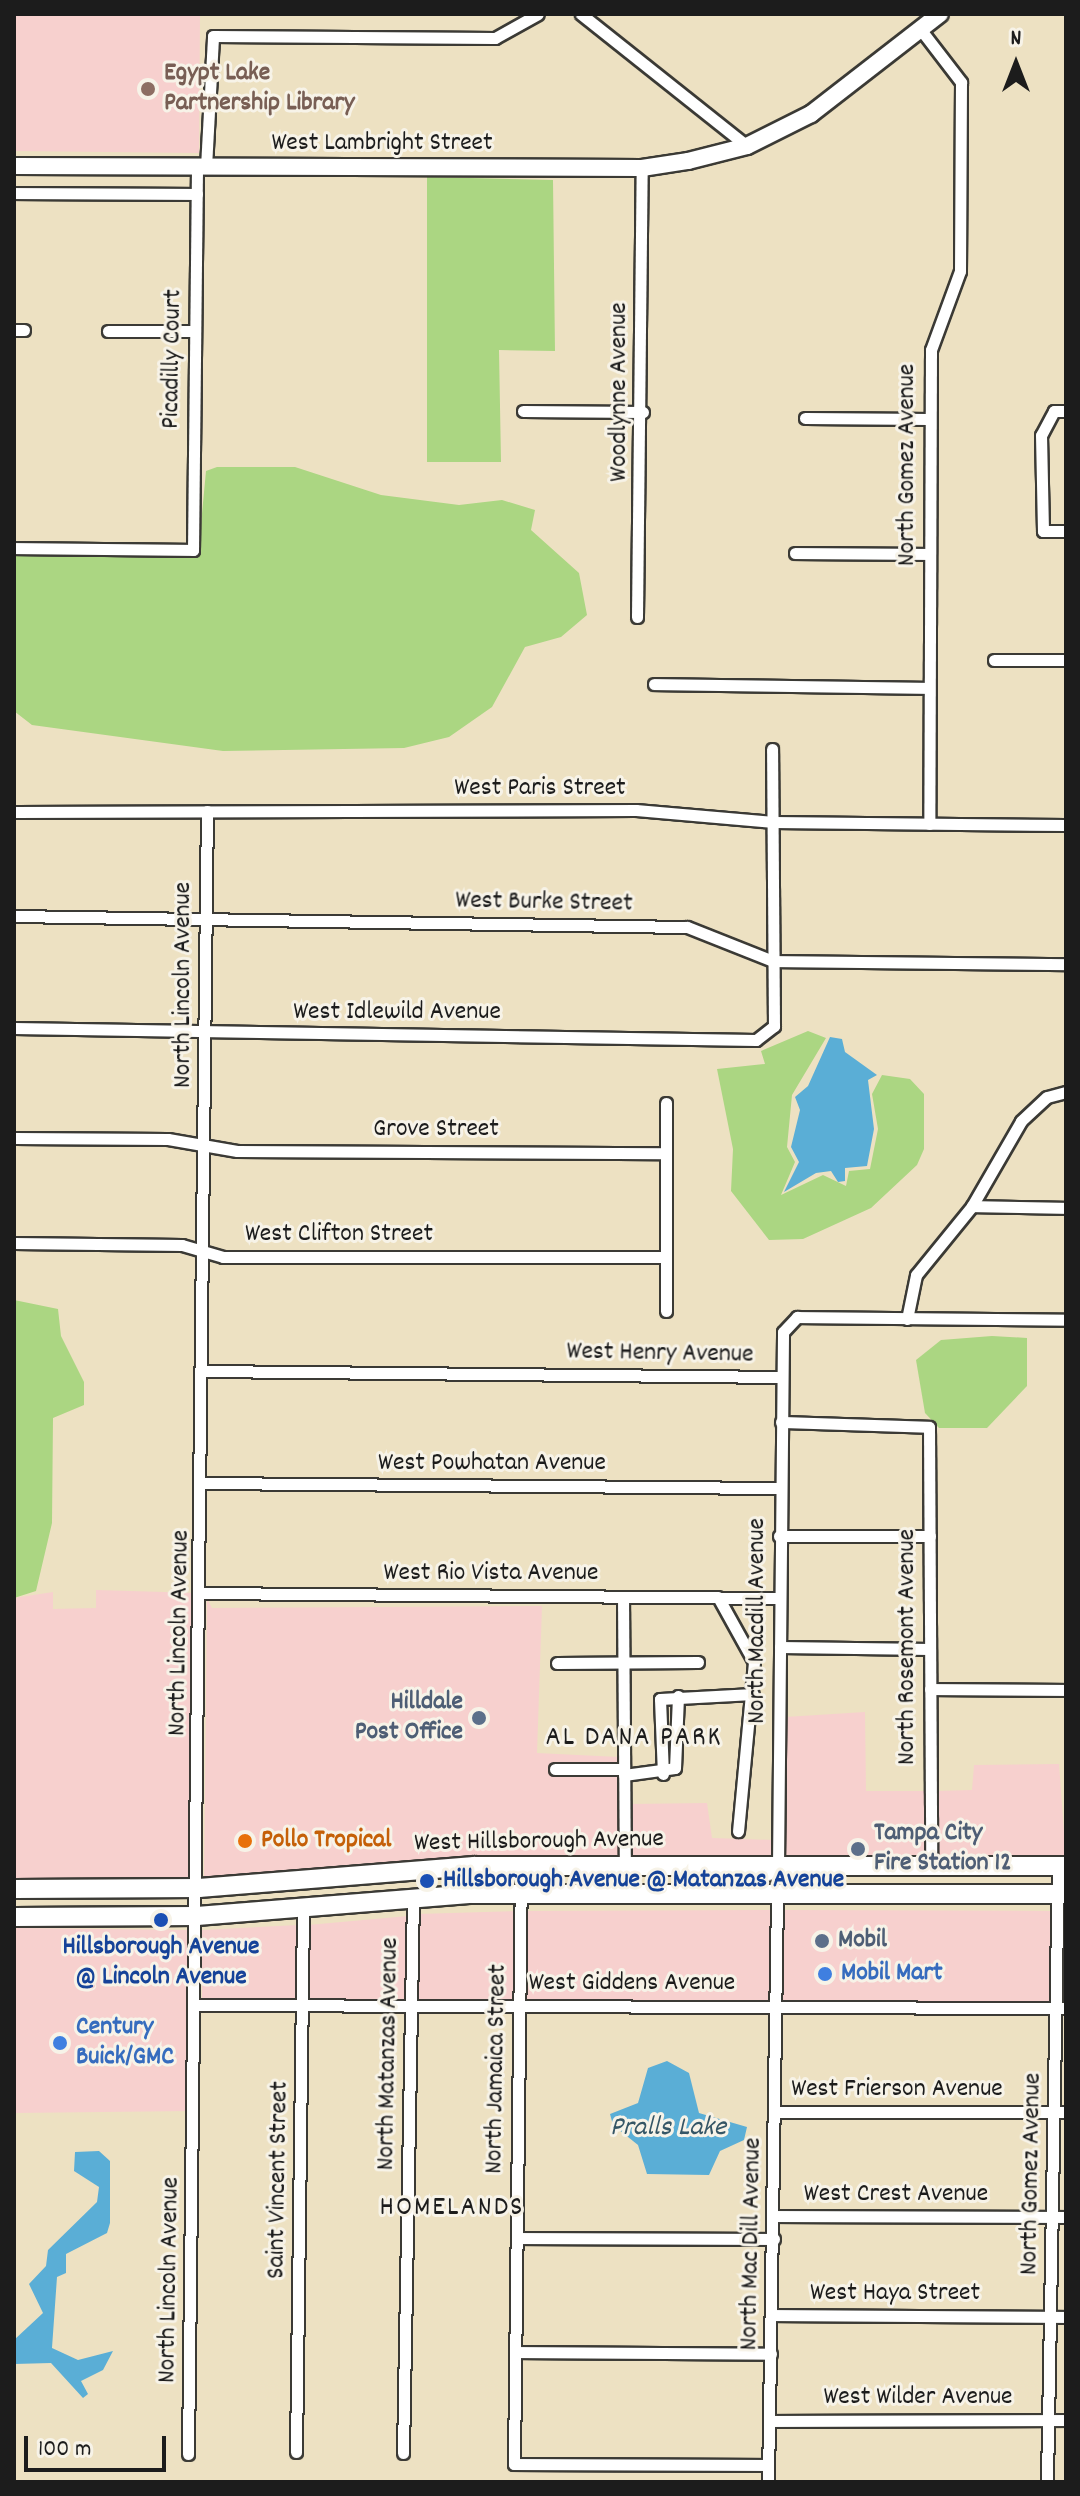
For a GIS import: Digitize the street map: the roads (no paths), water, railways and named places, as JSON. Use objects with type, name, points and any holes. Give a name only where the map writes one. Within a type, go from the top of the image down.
[{"type":"main road","name":"West Lambright Street","points":[[14,166],[642,168],[747,146],[811,114],[940,14]]},
{"type":"main road","name":"West Hillsborough Avenue","points":[[14,1889],[199,1888],[521,1865],[1062,1866]]},
{"type":"main road","points":[[634,1893],[662,1881],[762,1876],[778,1866]]},
{"type":"main road","points":[[777,1893],[798,1879],[922,1874],[931,1867]]},
{"type":"main road","points":[[14,1902],[74,1889]]},
{"type":"main road","name":"West Hillsborough Avenue","points":[[14,1917],[197,1916],[413,1897],[520,1893],[1062,1894]]},
{"type":"street","name":"Picadilly Court","points":[[14,548],[193,550],[197,194],[213,36],[495,38],[538,14]]},
{"type":"street","points":[[581,14],[747,146]]},
{"type":"street","name":"North Gomez Avenue","points":[[921,30],[961,82],[960,271],[931,350],[929,824]]},
{"type":"street","name":"Woodlynne Avenue","points":[[637,617],[643,412],[642,168]]},
{"type":"street","points":[[14,193],[197,194]]},
{"type":"street","points":[[108,331],[195,331]]},
{"type":"street","points":[[523,411],[643,412]]},
{"type":"street","points":[[1060,411],[1041,435],[1043,531],[1066,531]]},
{"type":"street","points":[[805,418],[929,419]]},
{"type":"street","points":[[795,553],[929,554]]},
{"type":"street","points":[[994,660],[1066,660]]},
{"type":"street","points":[[654,684],[929,688]]},
{"type":"street","points":[[772,749],[773,961]]},
{"type":"street","name":"West Paris Street","points":[[14,812],[636,810],[773,822],[1066,825]]},
{"type":"street","name":"North Lincoln Avenue","points":[[188,2454],[199,1888],[207,811]]},
{"type":"street","name":"West Burke Street","points":[[14,916],[687,927],[773,961],[1066,964]]},
{"type":"street","name":"West Idlewild Avenue","points":[[14,1028],[206,1026],[297,1036],[756,1040],[774,1026],[773,961]]},
{"type":"street","points":[[907,1319],[916,1275],[972,1206],[1021,1121],[1047,1097],[1066,1092]]},
{"type":"street","points":[[666,1103],[666,1311]]},
{"type":"street","name":"Grove Street","points":[[14,1138],[206,1145],[666,1153]]},
{"type":"street","points":[[972,1206],[1066,1208]]},
{"type":"street","name":"West Clifton Street","points":[[14,1243],[182,1245],[205,1252],[666,1257]]},
{"type":"street","name":"West Henry Avenue","points":[[203,1371],[781,1377],[783,1332],[797,1317],[1066,1320]]},
{"type":"street","name":"North Macdill Avenue","points":[[778,1866],[781,1377]]},
{"type":"street","name":"North Rosemont Avenue","points":[[781,1422],[929,1427],[931,1867]]},
{"type":"street","name":"West Powhatan Avenue","points":[[203,1483],[780,1488]]},
{"type":"street","points":[[779,1536],[930,1536]]},
{"type":"street","name":"West Rio Vista Avenue","points":[[202,1593],[779,1598]]},
{"type":"street","points":[[623,1597],[625,1865]]},
{"type":"street","points":[[718,1597],[754,1662],[738,1831]]},
{"type":"street","points":[[780,1647],[930,1649]]},
{"type":"street","points":[[557,1663],[698,1662]]},
{"type":"street","points":[[930,1689],[1066,1690]]},
{"type":"street","points":[[663,1774],[660,1699],[753,1694]]},
{"type":"street","points":[[555,1769],[663,1774],[675,1768],[678,1696]]},
{"type":"street","name":"North Jamaica Street","points":[[521,1865],[514,2464],[768,2465]]},
{"type":"street","name":"North Gomez Avenue","points":[[1047,2482],[1053,2217],[1060,2112],[1062,1866]]},
{"type":"street","points":[[777,1893],[777,2007]]},
{"type":"street","name":"North Matanzas Avenue","points":[[403,2453],[413,1897]]},
{"type":"street","name":"Saint Vincent Street","points":[[296,2452],[303,1908]]},
{"type":"street","name":"West Giddens Avenue","points":[[197,2005],[1061,2008]]},
{"type":"street","name":"North Mac Dill Avenue","points":[[768,2482],[777,2007]]},
{"type":"street","name":"West Frierson Avenue","points":[[777,2112],[1060,2112]]},
{"type":"street","name":"West Crest Avenue","points":[[774,2216],[1066,2217]]},
{"type":"street","points":[[517,2238],[774,2239]]},
{"type":"street","name":"West Haya Street","points":[[772,2315],[1066,2317]]},
{"type":"street","points":[[516,2352],[771,2354]]},
{"type":"street","name":"West Wilder Avenue","points":[[770,2421],[1066,2420]]},
{"type":"water","points":[[830,1037],[842,1039],[845,1052],[877,1075],[868,1080],[874,1129],[867,1166],[845,1168],[845,1181],[838,1182],[831,1171],[816,1173],[784,1192],[799,1162],[791,1147],[800,1110],[795,1097],[808,1086]]},
{"type":"water","name":"Pralls Lake","points":[[667,2061],[689,2073],[699,2113],[747,2127],[744,2140],[720,2151],[709,2175],[647,2174],[638,2145],[613,2125],[610,2114],[638,2103],[648,2068]]},
{"type":"water","points":[[99,2151],[110,2161],[110,2223],[107,2233],[66,2254],[66,2273],[57,2277],[52,2348],[78,2360],[113,2351],[103,2370],[81,2381],[88,2394],[83,2398],[51,2363],[14,2364],[14,2340],[43,2313],[29,2284],[46,2266],[48,2250],[97,2202],[99,2187],[74,2171],[75,2152]]},
{"type":"place","name":"Egypt Lake Partnership Library","points":[[148,89]]},
{"type":"place","name":"Hilldale Post Office","points":[[479,1718]]},
{"type":"place","name":"Pollo Tropical","points":[[245,1841]]},
{"type":"place","name":"Tampa City Fire Station 12","points":[[858,1849]]},
{"type":"place","name":"Hillsborough Avenue @ Matanzas Avenue","points":[[427,1881]]},
{"type":"place","name":"Hillsborough Avenue @ Lincoln Avenue","points":[[161,1920]]},
{"type":"place","name":"Mobil","points":[[822,1941]]},
{"type":"place","name":"Mobil Mart","points":[[825,1974]]},
{"type":"place","name":"Century Buick/GMC","points":[[60,2043]]},
{"type":"district","name":"AL DANA PARK","points":[[634,1739]]},
{"type":"district","name":"HOMELANDS","points":[[452,2209]]}]
